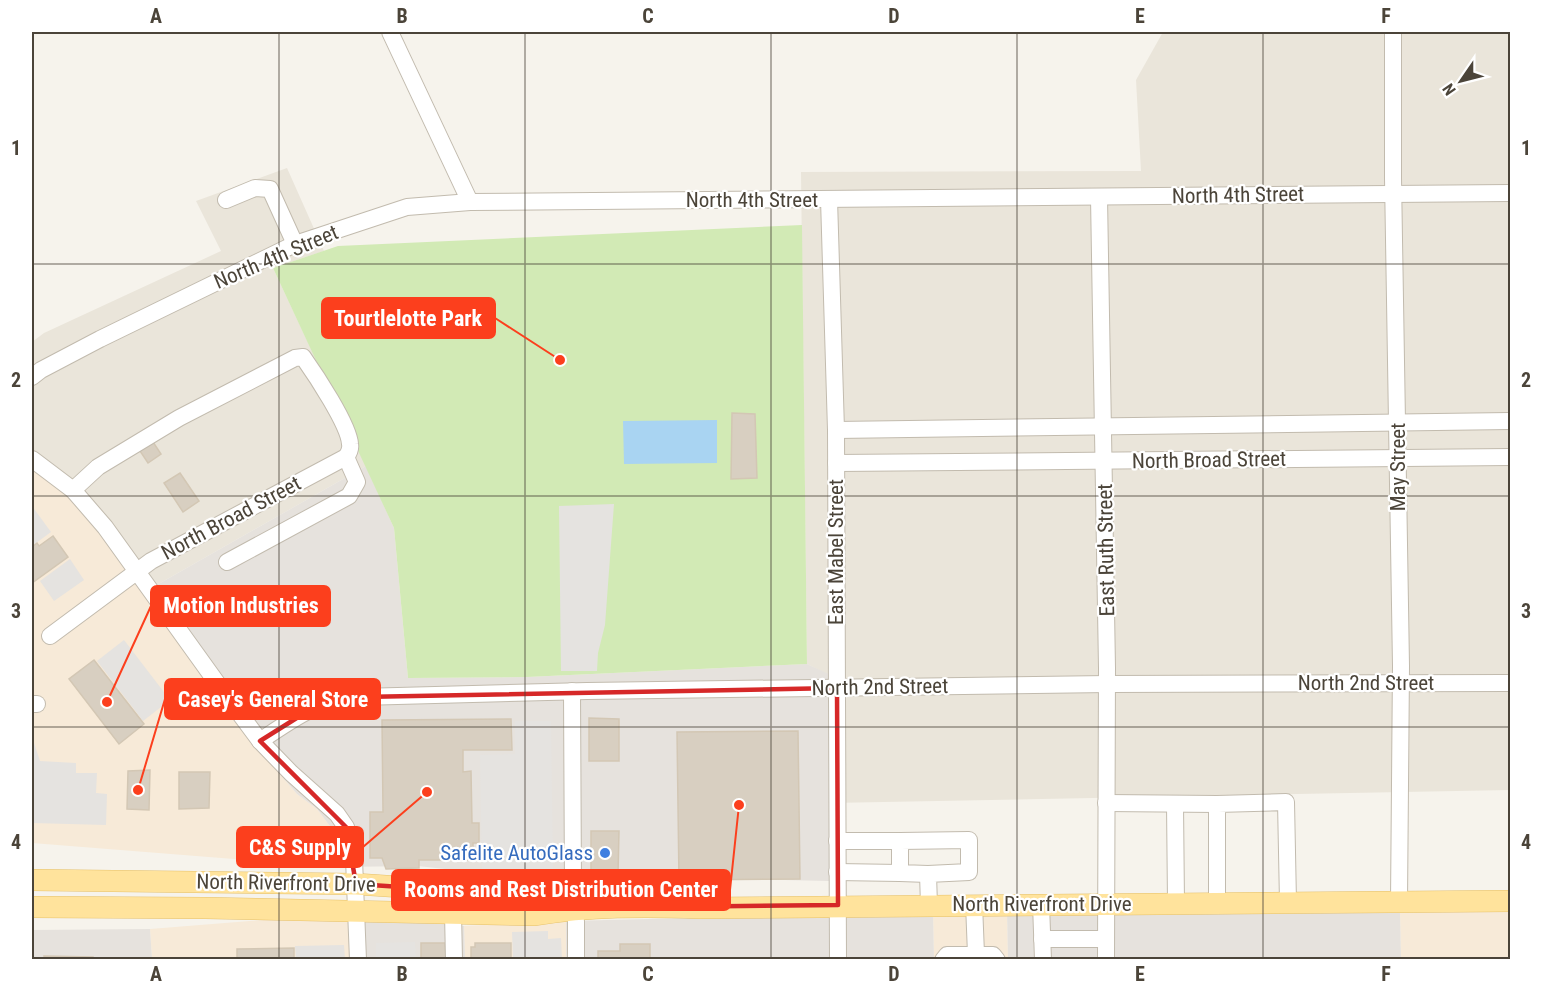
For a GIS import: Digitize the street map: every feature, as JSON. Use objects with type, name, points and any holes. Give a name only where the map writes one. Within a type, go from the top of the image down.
[{"type":"main road","name":"North Riverfront Drive","points":[[32,879],[356,884],[538,896],[574,908]]},
{"type":"main road","name":"North Riverfront Drive","points":[[32,907],[535,915],[574,908],[640,906],[700,908],[838,905],[1510,901]]},
{"type":"street","points":[[390,32],[470,202]]},
{"type":"street","name":"May Street","points":[[1393,32],[1401,684],[1399,902]]},
{"type":"street","points":[[226,200],[255,188],[270,189],[295,244]]},
{"type":"street","name":"North 4th Street","points":[[32,377],[100,339],[295,244],[407,207],[470,202],[1510,193]]},
{"type":"street","name":"East Ruth Street","points":[[1099,196],[1108,684],[1106,960]]},
{"type":"street","name":"East Mabel Street","points":[[829,200],[836,430],[838,960]]},
{"type":"street","points":[[73,490],[98,467],[179,418],[295,358],[303,357],[327,395],[348,436],[350,451],[346,457],[357,482],[349,496],[226,562]]},
{"type":"street","name":"North Broad Street","points":[[836,430],[1510,421]]},
{"type":"street","name":"North Broad Street","points":[[50,636],[151,561],[346,457]]},
{"type":"street","name":"North Broad Street","points":[[836,464],[1510,457]]},
{"type":"street","points":[[32,459],[73,490],[105,527],[260,741],[291,773],[337,814],[346,827],[351,842],[356,884],[357,960]]},
{"type":"street","name":"North 2nd Street","points":[[260,741],[300,714],[319,704],[339,699],[572,691],[1108,684],[1510,683]]},
{"type":"street","points":[[572,691],[576,960]]},
{"type":"street","points":[[1106,803],[1286,802],[1288,902]]},
{"type":"street","points":[[1175,804],[1176,903]]},
{"type":"street","points":[[1217,804],[1217,903]]},
{"type":"street","points":[[837,842],[969,840],[969,872],[837,873]]},
{"type":"street","points":[[900,841],[900,873]]},
{"type":"street","points":[[928,874],[928,905]]},
{"type":"street","points":[[974,904],[976,954]]},
{"type":"street","points":[[1041,904],[1043,960]]},
{"type":"street","points":[[453,913],[454,960]]},
{"type":"street","points":[[1042,939],[1106,939]]},
{"type":"street","points":[[943,960],[947,955],[976,954],[993,955],[997,960]]},
{"type":"highlighted area","points":[[837,688],[838,905],[574,908],[538,896],[356,884],[346,827],[260,741],[319,704],[360,697]]},
{"type":"shaded area","points":[[1163,32],[1510,32],[1510,790],[830,803],[833,677],[807,664],[801,172],[1141,171],[1136,80]]},
{"type":"shaded area","points":[[287,168],[324,251],[273,268],[366,466],[148,590],[71,498],[32,470],[32,342],[44,333],[221,251],[196,201]]},
{"type":"shaded area","points":[[366,466],[394,528],[408,678],[527,677],[807,664],[833,676],[829,881],[481,873],[418,866],[336,867],[344,858],[344,850],[339,838],[317,809],[297,794],[229,715],[148,590]]},
{"type":"shaded area","points":[[32,470],[71,498],[100,523],[229,715],[297,794],[317,809],[339,838],[344,850],[344,858],[336,867],[32,843]]},
{"type":"shaded area","points":[[614,504],[605,625],[598,653],[597,671],[561,671],[559,506]]},
{"type":"shaded area","points":[[32,506],[51,532],[32,546]]},
{"type":"shaded area","points":[[70,559],[84,580],[54,601],[40,581]]},
{"type":"shaded area","points":[[124,640],[170,700],[143,721],[97,661]]},
{"type":"shaded area","points":[[515,721],[551,721],[553,870],[482,871],[480,755],[515,754]]},
{"type":"shaded area","points":[[32,737],[40,761],[76,763],[76,773],[97,773],[96,793],[107,794],[106,825],[32,823]]},
{"type":"shaded area","points":[[1007,911],[1008,959],[934,959],[933,912]]},
{"type":"shaded area","points":[[1007,911],[1400,913],[1401,959],[1008,959]]},
{"type":"shaded area","points":[[1510,911],[1510,959],[1401,959],[1400,913]]},
{"type":"shaded area","points":[[933,912],[934,959],[566,959],[566,921]]},
{"type":"shaded area","points":[[350,913],[351,959],[152,959],[150,929]]},
{"type":"shaded area","points":[[350,913],[464,926],[465,959],[351,959]]},
{"type":"shaded area","points":[[566,921],[566,959],[465,959],[464,926]]},
{"type":"shaded area","points":[[150,929],[152,959],[32,959],[32,930]]},
{"type":"shaded area","points":[[548,931],[548,939],[561,938],[562,959],[513,959],[512,932]]},
{"type":"shaded area","points":[[415,942],[416,959],[376,959],[376,943]]},
{"type":"shaded area","points":[[344,945],[345,959],[296,959],[295,946]]},
{"type":"green space","points":[[802,225],[807,664],[527,677],[408,678],[394,528],[273,268],[338,246]]},
{"type":"water","points":[[717,420],[717,463],[624,464],[623,421]]},
{"type":"building","points":[[732,413],[755,414],[757,478],[731,479]]},
{"type":"building","points":[[153,442],[161,454],[148,463],[140,451]]},
{"type":"building","points":[[180,473],[199,501],[183,512],[164,483]]},
{"type":"building","points":[[53,536],[68,557],[32,583],[32,547],[37,543],[39,546]]},
{"type":"building","points":[[94,660],[144,724],[119,744],[69,679]]},
{"type":"building","points":[[589,718],[619,719],[619,761],[589,761]]},
{"type":"building","points":[[511,719],[512,750],[463,750],[463,772],[471,771],[472,823],[479,823],[479,843],[473,843],[473,860],[419,860],[419,868],[386,869],[382,858],[370,858],[370,812],[383,812],[382,720]]},
{"type":"building","points":[[798,731],[800,879],[679,880],[677,732]]},
{"type":"building","points":[[150,770],[149,810],[127,809],[128,771]]},
{"type":"building","points":[[179,772],[210,772],[209,808],[179,809]]},
{"type":"building","name":"Safelite AutoGlass","points":[[591,831],[619,831],[618,875],[591,875]]},
{"type":"building","points":[[421,943],[445,943],[446,960],[421,960]]},
{"type":"building","points":[[475,943],[511,943],[511,960],[471,960],[471,947],[475,947]]},
{"type":"building","points":[[620,944],[650,944],[650,960],[598,960],[598,951],[620,951]]},
{"type":"building","points":[[294,948],[294,960],[237,960],[237,949]]},
{"type":"building","points":[[44,956],[93,957],[93,959],[113,960],[44,960]]},
{"type":"place","name":"Tourtlelotte Park","points":[[560,360]]},
{"type":"place","name":"Motion Industries","points":[[107,702]]},
{"type":"place","name":"Casey's General Store","points":[[138,790]]},
{"type":"place","name":"C&S Supply","points":[[427,792]]},
{"type":"place","name":"Rooms and Rest Distribution Center","points":[[739,805]]},
{"type":"place","name":"Safelite AutoGlass","points":[[605,853]]}]
